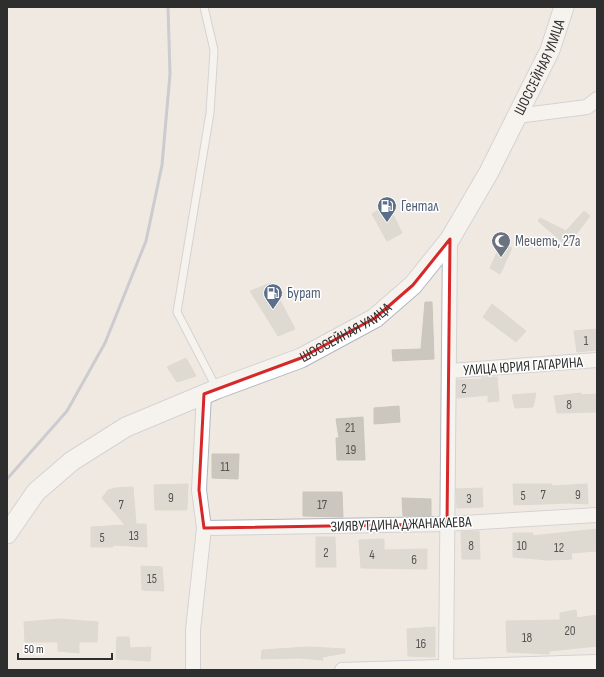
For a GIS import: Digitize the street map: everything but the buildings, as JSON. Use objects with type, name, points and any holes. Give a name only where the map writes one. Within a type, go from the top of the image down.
[{"type":"main road","name":"ШОССЕЙНАЯ УЛИЦА","points":[[7,534],[36,492],[72,461],[126,427],[211,391],[301,358],[375,318],[413,285],[450,239],[489,172],[550,50],[564,7]]},
{"type":"street","points":[[517,116],[587,107],[597,99]]},
{"type":"street","points":[[446,669],[450,239]]},
{"type":"street","name":"УЛИЦА ЮРИЯ ГАГАРИНА","points":[[448,371],[597,360]]},
{"type":"street","points":[[193,670],[193,630],[204,528],[199,490],[211,391]]},
{"type":"street","name":"ЗИЯВУТДИНА ДЖАНАКАЕВА","points":[[204,528],[447,524],[597,515]]},
{"type":"street","points":[[342,670],[446,669],[597,662]]},
{"type":"lane","points":[[204,7],[214,50],[210,113],[177,312],[211,391]]},
{"type":"highlighted area","points":[[450,239],[447,524],[204,528],[199,490],[204,394],[301,358],[375,318],[413,285]]},
{"type":"railway","points":[[7,479],[67,411],[105,343],[146,241],[162,165],[170,74],[168,7]]},
{"type":"place","name":"Гентал","points":[[387,223]]},
{"type":"place","name":"Мечеть, 27а","points":[[501,258]]},
{"type":"place","name":"Бурат","points":[[273,310]]}]
